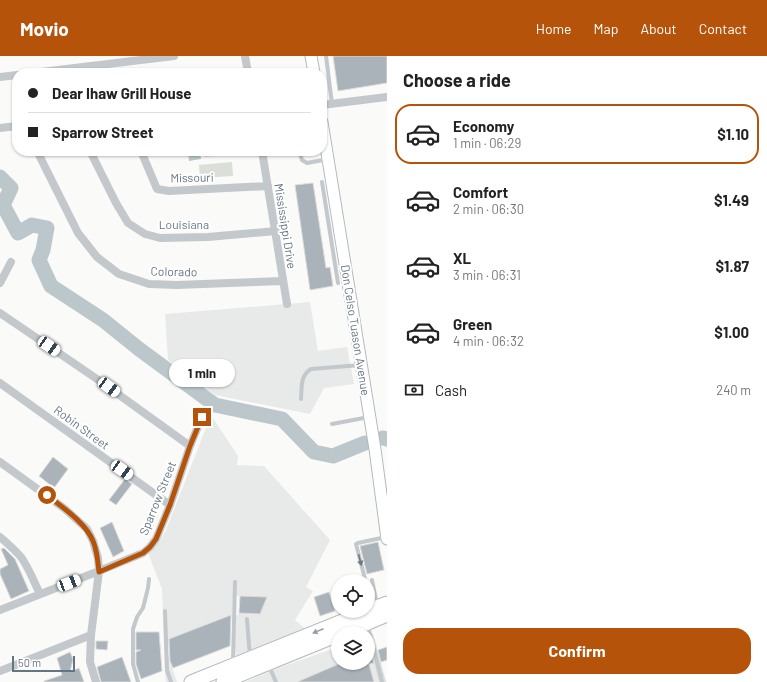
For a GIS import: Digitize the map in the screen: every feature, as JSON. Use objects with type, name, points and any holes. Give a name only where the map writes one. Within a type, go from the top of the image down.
[{"type":"main road","points":[[355,626],[376,612]]},
{"type":"main road","points":[[191,682],[251,658],[376,612]]},
{"type":"main road","points":[[223,682],[331,638]]},
{"type":"street","points":[[74,68],[174,56]]},
{"type":"street","points":[[245,56],[247,68]]},
{"type":"street","points":[[311,56],[313,68]]},
{"type":"street","points":[[0,77],[12,76]]},
{"type":"street","points":[[327,104],[387,97]]},
{"type":"street","points":[[0,128],[12,127]]},
{"type":"street","name":"Don Celso Tuason Avenue","points":[[327,153],[328,189],[370,417],[387,538]]},
{"type":"street","name":"Colorado","points":[[40,156],[78,233],[96,257],[119,274],[149,284],[177,285],[283,280]]},
{"type":"street","name":"Louisiana","points":[[92,156],[116,203],[128,223],[145,234],[160,238],[208,237],[276,231]]},
{"type":"street","name":"Missouri","points":[[143,156],[157,188],[169,191],[268,186]]},
{"type":"street","name":"Mississippi Drive","points":[[263,156],[276,231],[286,304]]},
{"type":"street","points":[[0,284],[11,262]]},
{"type":"street","points":[[0,314],[97,379],[190,446]]},
{"type":"street","name":"Robin Street","points":[[0,382],[170,505]]},
{"type":"street","name":"Sparrow Street","points":[[0,610],[99,572],[143,553],[150,547],[156,539],[170,505],[190,446],[202,417]]},
{"type":"street","points":[[0,462],[65,509],[87,529],[94,541],[98,558],[99,572],[91,635],[90,662],[96,682]]},
{"type":"street","points":[[0,537],[4,545],[21,557],[40,594]]},
{"type":"street","points":[[0,672],[91,635]]},
{"type":"lane","points":[[326,56],[332,104]]},
{"type":"lane","points":[[301,156],[302,160],[307,163],[328,159]]},
{"type":"lane","points":[[322,182],[328,189],[338,283]]},
{"type":"lane","points":[[301,399],[302,378],[306,372],[311,369],[361,365]]},
{"type":"lane","points":[[332,424],[370,417]]},
{"type":"lane","points":[[363,574],[356,544],[387,538]]},
{"type":"lane","points":[[138,682],[133,664],[133,629],[137,617],[143,608],[149,579]]},
{"type":"lane","points":[[233,665],[236,582]]},
{"type":"lane","points":[[165,611],[167,670],[171,682]]},
{"type":"lane","points":[[376,612],[382,682]]},
{"type":"lane","points":[[247,619],[248,645],[251,658]]},
{"type":"lane","points":[[268,664],[276,682]]},
{"type":"shaded area","points":[[188,156],[201,156],[201,159],[189,161]]},
{"type":"shaded area","points":[[232,162],[233,176],[200,178],[199,165]]},
{"type":"shaded area","points":[[310,302],[318,351],[347,347],[354,384],[324,388],[310,414],[215,395],[168,360],[165,314]]},
{"type":"shaded area","points":[[211,415],[238,456],[237,465],[264,466],[330,540],[306,587],[313,591],[295,620],[307,630],[237,657],[235,650],[236,617],[239,613],[240,596],[233,595],[232,615],[169,639],[168,655],[177,682],[166,682],[162,589],[148,553],[159,542],[166,530]]},
{"type":"shaded area","points":[[375,641],[386,682],[379,682],[375,667]]},
{"type":"shaded area","points":[[331,649],[331,670],[375,670],[375,667],[379,682],[245,682],[281,667]]},
{"type":"building","points":[[333,56],[387,56],[387,83],[338,91]]},
{"type":"building","points":[[313,183],[326,268],[330,267],[333,286],[310,290],[295,185]]},
{"type":"building","points":[[53,457],[68,469],[54,488],[39,476]]},
{"type":"building","points":[[125,479],[132,484],[116,505],[109,500]]},
{"type":"building","points":[[112,522],[124,551],[113,557],[100,528]]},
{"type":"building","points":[[378,542],[384,570],[367,574],[360,546]]},
{"type":"building","points":[[4,548],[15,559],[29,591],[11,599],[0,574],[0,569],[8,565],[1,549]]},
{"type":"building","points":[[329,592],[331,598],[331,612],[320,616],[314,597]]},
{"type":"building","points":[[240,596],[267,597],[260,614],[239,613]]},
{"type":"building","points":[[231,615],[230,646],[173,668],[170,661],[169,639]]},
{"type":"building","points":[[136,632],[159,632],[162,671],[141,679],[136,664],[136,652],[141,650],[136,650]]},
{"type":"building","points":[[96,641],[108,641],[107,650],[96,649]]},
{"type":"building","points":[[387,647],[387,660],[381,662],[378,650]]},
{"type":"building","points":[[70,652],[73,659],[70,672],[79,668],[84,682],[44,682],[62,675],[57,658]]},
{"type":"building","points":[[122,657],[131,682],[101,682],[97,667]]},
{"type":"building","points":[[331,667],[331,670],[371,670],[374,682],[297,682]]},
{"type":"waterway","points":[[0,177],[11,188],[3,205],[18,233],[32,225],[47,228],[43,250],[39,260],[51,286],[103,320],[139,349],[215,405],[282,419],[314,452],[333,456],[365,443]]},
{"type":"waterway","points":[[383,438],[387,439]]},
{"type":"route","points":[[47,495],[87,529],[94,541],[98,558],[99,572],[143,553],[156,539],[202,417]]}]
